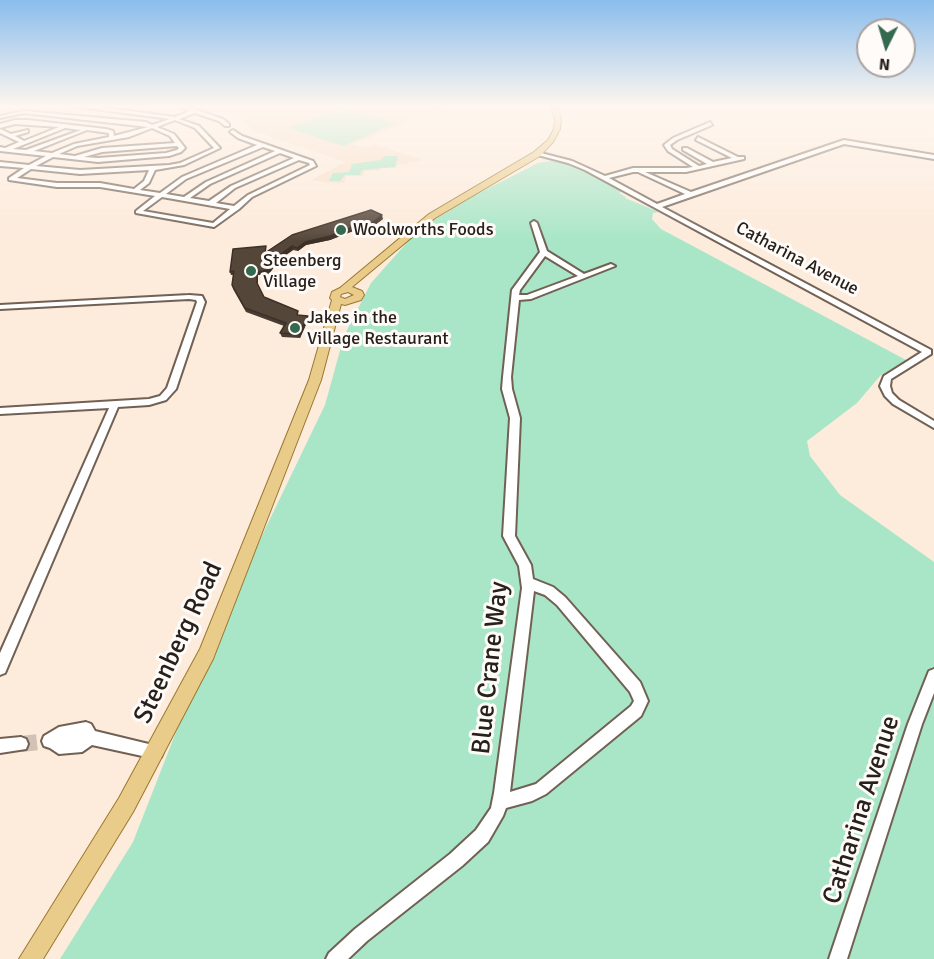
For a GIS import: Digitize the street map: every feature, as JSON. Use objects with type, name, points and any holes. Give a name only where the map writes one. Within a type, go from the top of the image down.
[{"type":"main road","points":[[344,289],[444,208],[520,166],[540,151]]},
{"type":"main road","points":[[344,289],[357,291],[364,276],[391,249]]},
{"type":"main road","name":"Steenberg Road","points":[[30,959],[156,752],[207,653],[315,380],[331,327],[337,300],[335,294],[344,289]]},
{"type":"main road","name":"Steenberg Road","points":[[331,327],[359,297],[357,291]]},
{"type":"main road","points":[[337,300],[352,302]]},
{"type":"street","points":[[12,151],[98,160],[167,155],[179,151]]},
{"type":"street","points":[[25,153],[31,151]]},
{"type":"street","points":[[62,151],[28,167],[11,179],[57,185],[110,187],[237,208]]},
{"type":"street","points":[[74,158],[94,151]]},
{"type":"street","points":[[0,164],[80,172],[153,168],[177,165],[214,151]]},
{"type":"street","points":[[249,151],[184,178],[138,212],[214,225],[250,196],[313,164],[277,151]]},
{"type":"street","points":[[670,151],[697,167]]},
{"type":"street","points":[[688,151],[712,164]]},
{"type":"street","points":[[604,178],[636,170],[682,170],[740,158],[724,151]]},
{"type":"street","points":[[657,206],[819,151]]},
{"type":"street","points":[[897,151],[934,157]]},
{"type":"street","points":[[185,199],[205,184],[280,152]]},
{"type":"street","name":"Catharina Avenue","points":[[537,154],[577,164],[928,352],[886,378],[885,386],[888,394],[896,402],[934,425]]},
{"type":"street","points":[[200,157],[273,185]]},
{"type":"street","points":[[211,203],[228,190],[298,158]]},
{"type":"street","points":[[135,191],[147,182],[153,168]]},
{"type":"street","points":[[636,170],[691,195]]},
{"type":"street","points":[[110,187],[119,181]]},
{"type":"street","points":[[534,223],[544,252],[583,276]]},
{"type":"street","name":"Blue Crane Way","points":[[335,959],[482,836],[495,817],[500,802],[528,584],[525,566],[510,542],[508,528],[515,418],[507,389],[507,376],[514,298],[520,283],[544,252]]},
{"type":"street","points":[[514,298],[528,297],[611,266]]},
{"type":"street","points":[[0,307],[189,297],[199,298],[201,302],[168,393],[155,401],[0,411]]},
{"type":"street","points":[[0,668],[115,404]]},
{"type":"street","points":[[500,802],[532,794],[541,789],[636,711],[641,701],[635,687],[561,601],[549,591],[528,584]]},
{"type":"street","name":"Catharina Avenue","points":[[838,959],[915,724],[934,676]]},
{"type":"street","points":[[51,740],[58,747],[82,745],[88,733],[156,752]]},
{"type":"street","points":[[0,746],[21,744]]},
{"type":"shaded area","points":[[312,151],[395,151],[423,160],[397,165],[396,168],[365,171],[363,176],[346,176],[344,183],[311,180],[345,162]]},
{"type":"green space","points":[[384,156],[398,156],[395,167],[362,170],[360,175],[345,175],[340,181],[329,181],[333,173],[349,172],[352,164],[381,160]]},
{"type":"green space","points":[[550,161],[582,169],[623,191],[619,193],[625,198],[659,212],[653,213],[652,219],[661,229],[906,360],[880,376],[857,403],[807,441],[810,456],[840,495],[934,562],[934,959],[60,959],[133,842],[214,635],[325,405],[344,336],[371,283],[419,229],[473,196],[538,163]]},
{"type":"building","name":"Steenberg Village","points":[[371,210],[382,215],[368,226],[360,224],[330,236],[305,242],[297,248],[292,246],[278,256],[268,270],[257,272],[257,283],[264,297],[298,311],[297,315],[308,316],[299,334],[280,333],[286,323],[245,308],[232,285],[234,271],[230,272],[233,249],[266,246],[265,253],[292,235]]},
{"type":"tunnel","points":[[21,744],[49,741]]},
{"type":"place","name":"Woolworths Foods","points":[[341,230]]},
{"type":"place","name":"Steenberg Village","points":[[251,271]]},
{"type":"place","name":"Jakes in the Village Restaurant","points":[[295,328]]}]
